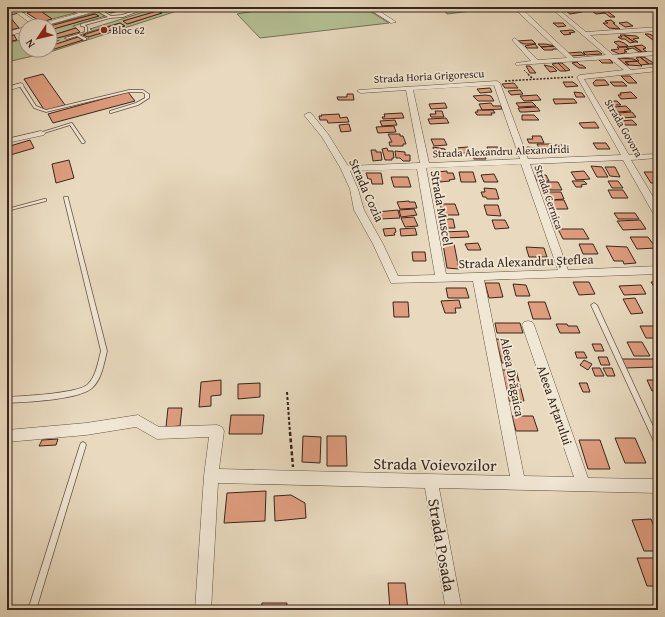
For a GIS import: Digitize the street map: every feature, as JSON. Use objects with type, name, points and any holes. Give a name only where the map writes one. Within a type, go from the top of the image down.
[{"type":"main road","points":[[7,12],[33,7]]},
{"type":"street","points":[[58,20],[108,7]]},
{"type":"street","points":[[368,7],[393,22]]},
{"type":"street","points":[[553,7],[629,71]]},
{"type":"street","points":[[515,9],[565,7]]},
{"type":"street","points":[[20,9],[29,18]]},
{"type":"street","points":[[515,9],[572,59]]},
{"type":"street","points":[[585,34],[658,29]]},
{"type":"street","points":[[7,34],[18,31]]},
{"type":"street","points":[[515,40],[536,62]]},
{"type":"street","points":[[518,64],[658,52]]},
{"type":"street","points":[[580,77],[658,69]]},
{"type":"street","name":"Strada Govora","points":[[580,77],[658,213]]},
{"type":"street","name":"Strada Horia Grigorescu","points":[[361,91],[497,83]]},
{"type":"street","name":"Strada Cernica","points":[[497,83],[564,274]]},
{"type":"street","points":[[7,89],[21,85]]},
{"type":"street","name":"Strada Muscel","points":[[409,88],[441,278]]},
{"type":"street","name":"Strada Cozia","points":[[308,116],[325,136],[345,169],[354,189],[359,210],[378,244],[395,280]]},
{"type":"street","points":[[7,141],[41,132]]},
{"type":"street","name":"Strada Alexandru Alexandridi","points":[[345,169],[658,156]]},
{"type":"street","name":"Strada Alexandru Șteflea","points":[[395,280],[658,270]]},
{"type":"street","name":"Aleea Drăgaica","points":[[478,277],[518,483]]},
{"type":"street","name":"Aleea Arțarului","points":[[528,325],[583,484]]},
{"type":"street","points":[[7,436],[86,429],[138,421],[158,433],[217,431],[211,476],[203,610]]},
{"type":"street","name":"Strada Voievozilor","points":[[211,476],[583,484],[657,488]]},
{"type":"street","name":"Strada Posada","points":[[431,481],[454,610]]},
{"type":"lane","points":[[67,38],[86,32],[86,27],[82,25],[110,17],[122,16],[149,7]]},
{"type":"lane","points":[[159,7],[167,11]]},
{"type":"lane","points":[[74,10],[81,14]]},
{"type":"lane","points":[[98,10],[110,17]]},
{"type":"lane","points":[[77,34],[86,39]]},
{"type":"lane","points":[[21,85],[35,107],[46,111],[129,91],[138,90],[147,94],[147,98],[142,102],[111,112]]},
{"type":"lane","points":[[41,132],[72,124],[83,142]]},
{"type":"lane","points":[[7,400],[76,393],[88,388],[98,374],[104,351],[66,198]]},
{"type":"lane","points":[[7,210],[44,200]]},
{"type":"lane","points":[[594,305],[658,444]]},
{"type":"lane","points":[[32,610],[83,445]]},
{"type":"path","points":[[58,41],[67,38]]},
{"type":"path","points":[[518,64],[533,79]]},
{"type":"path","points":[[497,83],[533,79],[580,77]]},
{"type":"path","points":[[287,392],[294,478]]},
{"type":"green space","points":[[62,7],[86,7],[72,10],[75,13],[56,18],[51,18],[42,12]]},
{"type":"green space","points":[[155,7],[161,10],[124,21],[128,24],[173,9],[177,11],[58,49],[58,47],[82,40],[58,44],[58,38],[72,34],[85,40],[89,38],[88,37],[124,26],[120,23],[93,31],[90,29],[150,10],[148,9]]},
{"type":"green space","points":[[280,7],[363,7],[389,23],[260,38],[237,14]]},
{"type":"green space","points":[[442,7],[494,7],[495,8],[447,14]]},
{"type":"green space","points":[[98,12],[105,16],[73,26],[76,28],[58,34],[58,28],[99,16],[95,14],[58,23]]},
{"type":"green space","points":[[18,41],[18,58],[24,58],[7,62],[7,43]]},
{"type":"building","points":[[48,7],[62,7],[42,12],[51,18],[35,18],[27,13]]},
{"type":"building","points":[[86,7],[101,7],[82,12],[77,9]]},
{"type":"building","points":[[119,7],[133,7],[111,13],[106,11]]},
{"type":"building","points":[[599,8],[603,8],[615,17],[610,17]]},
{"type":"building","points":[[589,9],[595,9],[605,13],[596,14]]},
{"type":"building","points":[[580,10],[582,12],[570,14],[566,11]]},
{"type":"building","points":[[157,11],[162,13],[127,24],[123,21]]},
{"type":"building","points":[[95,14],[99,16],[58,28],[58,24]]},
{"type":"building","points":[[10,17],[18,28],[10,30],[7,26],[7,18]]},
{"type":"building","points":[[611,20],[620,29],[609,28],[603,23],[608,23],[605,21]]},
{"type":"building","points":[[627,22],[633,26],[625,27],[619,23]]},
{"type":"building","name":"Bloc 62","points":[[120,23],[125,26],[88,37],[83,35]]},
{"type":"building","points":[[553,23],[563,23],[566,26],[558,27]]},
{"type":"building","points":[[76,28],[80,32],[58,38],[58,34]]},
{"type":"building","points":[[572,30],[575,32],[564,35],[560,31]]},
{"type":"building","points":[[645,34],[649,34],[658,38],[653,40]]},
{"type":"building","points":[[14,35],[17,40],[7,42],[7,37]]},
{"type":"building","points":[[620,35],[624,35],[634,42],[630,43],[625,39],[621,39],[618,37],[622,37]]},
{"type":"building","points":[[624,35],[636,36],[639,38],[633,39],[638,42],[634,42]]},
{"type":"building","points":[[78,37],[83,40],[58,48],[58,43]]},
{"type":"building","points":[[532,40],[536,44],[524,44],[517,41]]},
{"type":"building","points":[[619,41],[628,46],[620,47],[614,42]]},
{"type":"building","points":[[535,44],[538,48],[527,48],[525,46]]},
{"type":"building","points":[[538,44],[545,44],[556,46],[541,47]]},
{"type":"building","points":[[642,45],[646,48],[643,49],[647,52],[642,52],[634,46]]},
{"type":"building","points":[[556,46],[558,49],[553,50],[544,50],[541,47]]},
{"type":"building","points":[[634,46],[642,52],[639,52],[633,48],[628,49],[626,47]]},
{"type":"building","points":[[617,47],[626,47],[629,49],[624,50],[627,52],[624,52],[625,53],[619,54],[611,50],[619,49]]},
{"type":"building","points":[[598,51],[602,54],[586,55],[583,52]]},
{"type":"building","points":[[581,52],[585,55],[571,56],[568,53]]},
{"type":"building","points":[[640,57],[649,64],[641,65],[636,58]]},
{"type":"building","points":[[640,57],[644,57],[655,64],[649,64]]},
{"type":"building","points":[[608,58],[613,63],[602,63],[598,59]]},
{"type":"building","points":[[618,58],[634,59],[637,61],[625,62],[629,65],[626,65]]},
{"type":"building","points":[[637,61],[642,66],[629,65],[625,62]]},
{"type":"building","points":[[577,62],[586,68],[579,68],[572,63]]},
{"type":"building","points":[[558,63],[566,71],[560,71],[552,64]]},
{"type":"building","points":[[558,63],[562,63],[570,70],[566,71]]},
{"type":"building","points":[[544,65],[553,67],[557,71],[550,72]]},
{"type":"building","points":[[526,66],[530,66],[536,73],[530,73]]},
{"type":"building","points":[[43,74],[65,105],[45,111],[24,79]]},
{"type":"building","points":[[621,76],[630,76],[637,83],[628,83]]},
{"type":"building","points":[[596,80],[605,80],[609,85],[595,86],[593,83]]},
{"type":"building","points":[[563,82],[573,82],[578,86],[566,87]]},
{"type":"building","points":[[610,82],[623,82],[627,86],[614,86]]},
{"type":"building","points":[[514,83],[518,88],[505,88],[502,84]]},
{"type":"building","points":[[490,88],[492,92],[480,93],[477,89]]},
{"type":"building","points":[[520,90],[523,94],[511,95],[508,91]]},
{"type":"building","points":[[128,92],[135,101],[53,123],[48,114]]},
{"type":"building","points":[[574,92],[582,93],[585,97],[576,97]]},
{"type":"building","points":[[631,92],[637,98],[621,99],[618,95],[621,95],[620,93]]},
{"type":"building","points":[[347,94],[353,94],[354,100],[338,100],[337,97],[347,97]]},
{"type":"building","points":[[537,95],[541,100],[524,101],[520,96]]},
{"type":"building","points":[[473,96],[491,96],[494,101],[478,101]]},
{"type":"building","points":[[553,99],[574,99],[577,103],[555,104]]},
{"type":"building","points":[[605,101],[617,101],[621,105],[608,105]]},
{"type":"building","points":[[532,102],[536,106],[519,107],[516,103]]},
{"type":"building","points":[[445,103],[447,108],[431,109],[429,104]]},
{"type":"building","points":[[491,103],[493,106],[501,106],[502,109],[482,110],[479,104]]},
{"type":"building","points":[[626,106],[631,111],[618,112],[614,107]]},
{"type":"building","points":[[537,107],[540,111],[520,112],[518,108]]},
{"type":"building","points":[[477,110],[493,110],[495,113],[491,113],[492,115],[477,115],[475,112],[478,112]]},
{"type":"building","points":[[435,111],[442,111],[444,117],[431,117],[430,114],[436,114]]},
{"type":"building","points":[[632,112],[636,117],[623,118],[618,113]]},
{"type":"building","points":[[402,113],[404,118],[383,119],[382,117],[385,117],[384,114]]},
{"type":"building","points":[[339,114],[340,118],[347,117],[349,122],[328,123],[327,120],[320,120],[319,116],[322,116],[321,115]]},
{"type":"building","points":[[522,115],[534,115],[539,120],[522,120]]},
{"type":"building","points":[[446,118],[449,123],[430,124],[428,119]]},
{"type":"building","points":[[395,120],[397,125],[382,126],[380,121]]},
{"type":"building","points":[[632,120],[637,125],[625,125],[621,121]]},
{"type":"building","points":[[595,122],[599,128],[583,128],[579,123]]},
{"type":"building","points":[[349,124],[351,131],[341,132],[339,125]]},
{"type":"building","points":[[394,126],[396,132],[378,133],[376,127]]},
{"type":"building","points":[[388,134],[400,134],[400,136],[403,136],[406,144],[403,144],[403,146],[390,146],[389,142],[392,142]]},
{"type":"building","points":[[532,136],[541,136],[544,143],[529,143],[527,139],[533,139]]},
{"type":"building","points":[[431,139],[444,139],[447,145],[434,146]]},
{"type":"building","points":[[30,140],[34,148],[7,156],[7,147]]},
{"type":"building","points":[[593,143],[606,143],[610,149],[597,149]]},
{"type":"building","points":[[537,144],[552,144],[556,152],[541,152]]},
{"type":"building","points":[[555,145],[566,145],[570,153],[558,153]]},
{"type":"building","points":[[433,147],[445,149],[446,157],[435,158]]},
{"type":"building","points":[[468,147],[470,153],[456,153],[455,148]]},
{"type":"building","points":[[487,147],[500,147],[504,155],[490,155]]},
{"type":"building","points":[[527,147],[537,148],[540,154],[529,154]]},
{"type":"building","points":[[387,148],[388,151],[393,151],[394,158],[392,158],[392,160],[385,160],[382,149]]},
{"type":"building","points":[[371,150],[381,152],[382,160],[373,161]]},
{"type":"building","points":[[471,150],[483,150],[486,159],[474,159]]},
{"type":"building","points":[[395,151],[405,152],[405,155],[410,155],[410,161],[403,161],[400,158],[396,158]]},
{"type":"building","points":[[69,160],[74,178],[56,183],[52,164]]},
{"type":"building","points":[[591,166],[602,167],[608,177],[597,177]]},
{"type":"building","points":[[605,167],[615,167],[620,177],[610,176]]},
{"type":"building","points":[[447,171],[447,173],[453,173],[455,179],[440,182],[437,172]]},
{"type":"building","points":[[584,171],[590,179],[576,180],[571,172]]},
{"type":"building","points":[[459,172],[473,172],[476,182],[461,182]]},
{"type":"building","points":[[644,172],[658,172],[658,183],[651,183]]},
{"type":"building","points":[[366,173],[381,173],[383,184],[372,184],[371,179],[368,179]]},
{"type":"building","points":[[494,174],[498,182],[484,182],[481,175]]},
{"type":"building","points":[[546,175],[549,181],[537,181],[534,176]]},
{"type":"building","points":[[391,177],[408,177],[411,187],[394,187]]},
{"type":"building","points":[[572,181],[584,181],[587,184],[581,185],[582,187],[576,187]]},
{"type":"building","points":[[608,181],[618,181],[623,188],[612,188]]},
{"type":"building","points":[[545,182],[558,182],[562,190],[549,190]]},
{"type":"building","points":[[484,188],[496,189],[499,199],[487,199],[486,197],[483,197],[481,192],[485,192]]},
{"type":"building","points":[[608,190],[623,190],[628,198],[612,198]]},
{"type":"building","points":[[546,192],[561,192],[564,199],[550,200]]},
{"type":"building","points":[[546,200],[564,200],[568,209],[550,209]]},
{"type":"building","points":[[397,202],[415,202],[417,208],[400,209]]},
{"type":"building","points":[[440,204],[455,204],[459,215],[443,215]]},
{"type":"building","points":[[484,205],[498,205],[501,216],[487,215]]},
{"type":"building","points":[[414,209],[417,215],[401,217],[399,210]]},
{"type":"building","points":[[398,210],[400,218],[380,219],[377,212]]},
{"type":"building","points":[[614,213],[635,213],[639,219],[618,219]]},
{"type":"building","points":[[414,217],[418,226],[405,227],[401,218]]},
{"type":"building","points":[[441,219],[453,219],[455,228],[444,228]]},
{"type":"building","points":[[492,220],[505,220],[509,228],[495,229]]},
{"type":"building","points":[[640,220],[646,229],[623,230],[617,221]]},
{"type":"building","points":[[395,228],[395,235],[385,236],[383,229]]},
{"type":"building","points":[[415,228],[417,235],[401,236],[400,229]]},
{"type":"building","points":[[558,229],[583,229],[589,239],[563,239]]},
{"type":"building","points":[[467,231],[469,237],[445,238],[443,232]]},
{"type":"building","points":[[630,237],[648,237],[656,248],[637,249]]},
{"type":"building","points":[[478,243],[481,250],[468,250],[465,244]]},
{"type":"building","points":[[443,244],[454,244],[459,269],[447,268]]},
{"type":"building","points":[[579,244],[593,244],[598,254],[583,254]]},
{"type":"building","points":[[606,246],[627,247],[636,263],[624,264],[623,261],[614,261]]},
{"type":"building","points":[[526,247],[544,248],[547,257],[529,257]]},
{"type":"building","points":[[412,252],[425,252],[426,261],[413,261]]},
{"type":"building","points":[[573,282],[589,282],[595,294],[579,295]]},
{"type":"building","points":[[651,282],[658,282],[658,293]]},
{"type":"building","points":[[485,283],[499,283],[503,297],[489,298]]},
{"type":"building","points":[[513,284],[526,285],[530,296],[516,296]]},
{"type":"building","points":[[641,285],[646,294],[624,295],[619,286]]},
{"type":"building","points":[[446,288],[466,288],[469,298],[448,298]]},
{"type":"building","points":[[635,298],[643,313],[631,314],[623,299]]},
{"type":"building","points":[[459,300],[461,308],[455,308],[456,313],[445,313],[441,301]]},
{"type":"building","points":[[393,302],[408,302],[409,317],[394,317]]},
{"type":"building","points":[[528,302],[545,302],[551,319],[533,319]]},
{"type":"building","points":[[495,323],[520,323],[523,333],[497,333]]},
{"type":"building","points":[[556,324],[577,326],[580,333],[560,333]]},
{"type":"building","points":[[640,326],[658,326],[658,338],[646,338]]},
{"type":"building","points":[[496,339],[506,340],[512,363],[502,363]]},
{"type":"building","points":[[627,342],[642,342],[650,356],[634,356]]},
{"type":"building","points":[[592,344],[601,344],[604,351],[595,351]]},
{"type":"building","points":[[575,352],[584,352],[587,358],[577,358]]},
{"type":"building","points":[[598,357],[607,357],[610,365],[601,365]]},
{"type":"building","points":[[622,359],[653,359],[657,367],[626,368]]},
{"type":"building","points":[[584,360],[592,364],[588,370],[580,365]]},
{"type":"building","points":[[592,368],[600,368],[604,376],[595,376]]},
{"type":"building","points":[[603,368],[612,368],[615,376],[607,376]]},
{"type":"building","points":[[502,370],[516,370],[524,401],[509,401]]},
{"type":"building","points":[[221,380],[221,395],[211,396],[211,406],[199,407],[201,382]]},
{"type":"building","points":[[647,380],[658,380],[658,391],[652,391]]},
{"type":"building","points":[[260,383],[260,397],[238,399],[238,384]]},
{"type":"building","points":[[579,383],[587,383],[590,392],[583,392]]},
{"type":"building","points":[[168,408],[182,408],[180,426],[166,427]]},
{"type":"building","points":[[231,415],[264,415],[262,434],[229,434]]},
{"type":"building","points":[[512,416],[533,416],[538,431],[516,431]]},
{"type":"building","points":[[303,436],[321,437],[320,463],[302,462]]},
{"type":"building","points":[[327,436],[346,436],[347,466],[327,466]]},
{"type":"building","points":[[615,438],[635,438],[646,463],[625,463]]},
{"type":"building","points":[[58,439],[56,445],[39,446],[42,440]]},
{"type":"building","points":[[579,440],[600,440],[610,469],[588,469]]},
{"type":"building","points":[[266,491],[265,521],[224,523],[227,493]]},
{"type":"building","points":[[291,495],[305,503],[306,518],[275,521],[274,496]]},
{"type":"building","points":[[651,519],[658,536],[658,551],[644,551],[632,520]]},
{"type":"building","points":[[637,558],[658,558],[658,586],[647,586]]},
{"type":"building","points":[[388,583],[405,583],[408,610],[390,610]]},
{"type":"building","points":[[262,603],[287,603],[286,610],[261,610]]},
{"type":"place","name":"Bloc 62","points":[[104,30]]}]
